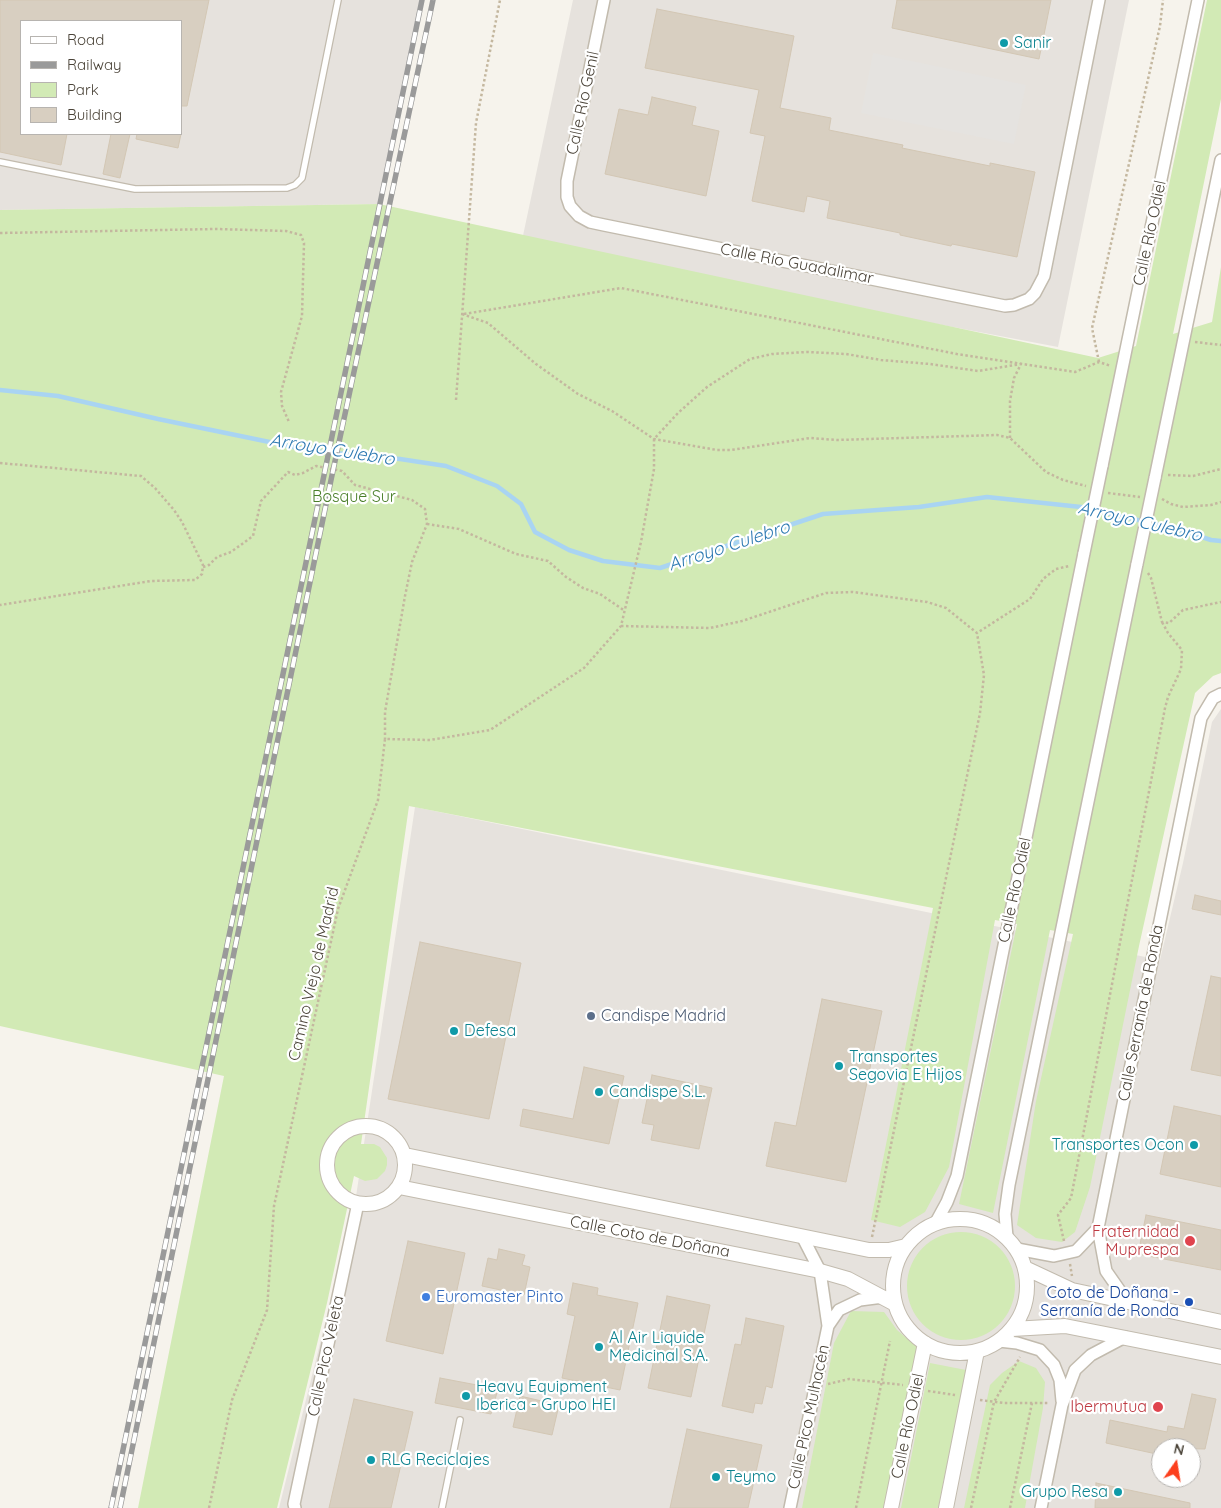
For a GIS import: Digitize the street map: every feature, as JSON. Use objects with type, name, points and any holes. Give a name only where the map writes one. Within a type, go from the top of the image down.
[{"type":"street","name":"Calle Río Genil","points":[[570,206],[567,197],[567,181],[604,0]]},
{"type":"street","name":"Calle Río Guadalimar","points":[[570,206],[579,216],[590,222],[1005,306],[1014,305],[1036,293],[1044,276],[1099,0]]},
{"type":"street","name":"Calle Río Odiel","points":[[935,1224],[947,1202],[957,1176],[1198,0]]},
{"type":"street","points":[[1007,1238],[1005,1214],[1009,1186],[1221,160]]},
{"type":"street","name":"Calle Serranía de Ronda","points":[[1127,1302],[1106,1271],[1098,1228],[1202,718],[1213,698],[1221,694]]},
{"type":"street","points":[[364,1125],[378,1126],[388,1131],[396,1138],[405,1155],[404,1177],[399,1187],[392,1195],[371,1204],[358,1203],[340,1195],[328,1176],[326,1165],[328,1153],[333,1143],[341,1134],[351,1128],[364,1125]]},
{"type":"street","name":"Calle Coto de Doñana","points":[[405,1155],[869,1250],[889,1250],[906,1246]]},
{"type":"street","name":"Calle Coto de Doñana","points":[[399,1187],[820,1271],[848,1279],[895,1304]]},
{"type":"street","name":"Calle Pico Veleta","points":[[295,1508],[294,1504],[358,1203]]},
{"type":"street","points":[[954,1219],[973,1220],[991,1226],[1007,1238],[1017,1249],[1025,1268],[1028,1284],[1021,1316],[1012,1329],[999,1341],[977,1351],[959,1353],[941,1350],[925,1343],[906,1326],[895,1304],[893,1289],[894,1273],[898,1259],[906,1246],[919,1233],[935,1224],[954,1219]]},
{"type":"street","points":[[1017,1249],[1054,1256],[1076,1251],[1098,1228]]},
{"type":"street","name":"Calle Pico Mulhacén","points":[[790,1508],[828,1326],[820,1271],[802,1236]]},
{"type":"street","points":[[1025,1268],[1072,1290],[1221,1322]]},
{"type":"street","name":"Calle Pico Mulhacén","points":[[828,1326],[839,1310],[860,1300],[883,1297]]},
{"type":"street","points":[[1012,1329],[1065,1326],[1221,1357]]},
{"type":"street","points":[[1041,1508],[1062,1405],[1075,1370],[1091,1355],[1125,1337]]},
{"type":"street","points":[[999,1341],[1017,1343],[1040,1350],[1054,1365],[1060,1380],[1062,1405]]},
{"type":"street","name":"Calle Río Odiel","points":[[891,1508],[925,1343]]},
{"type":"street","points":[[946,1508],[977,1351]]},
{"type":"lane","points":[[0,162],[135,190],[287,188],[295,185],[302,178],[338,0]]},
{"type":"lane","points":[[442,1508],[460,1420]]},
{"type":"path","points":[[456,400],[476,123],[500,0]]},
{"type":"path","points":[[1100,362],[1092,328],[1160,26],[1163,0]]},
{"type":"path","points":[[0,234],[216,229],[278,230],[301,235],[304,243],[302,316],[281,392],[282,406],[289,422]]},
{"type":"path","points":[[462,314],[621,288],[957,354],[1075,372],[1100,362],[1122,370]]},
{"type":"path","points":[[462,314],[488,323],[536,364],[578,394],[612,411],[654,439],[717,450],[731,450],[810,438],[837,440],[997,435],[1010,438],[1046,472],[1063,480],[1087,486]]},
{"type":"path","points":[[1183,340],[1221,346]]},
{"type":"path","points":[[385,739],[430,740],[490,730],[584,668],[621,626],[641,542],[654,470],[654,439],[678,413],[708,387],[750,359],[772,354],[807,352],[846,354],[978,371],[1021,364]]},
{"type":"path","points":[[1010,438],[1010,401],[1014,378],[1021,364]]},
{"type":"path","points":[[0,462],[141,476],[155,488],[178,516],[203,565],[202,574],[195,580],[151,581],[0,605]]},
{"type":"path","points":[[202,567],[209,565],[217,557],[231,552],[253,536],[261,501],[270,493],[281,478],[288,472],[295,475],[316,466],[342,471],[355,484],[412,500],[425,509],[427,524],[459,529],[516,554],[548,561],[583,588],[600,594],[625,611]]},
{"type":"path","points":[[1156,475],[1185,476],[1221,469]]},
{"type":"path","points":[[1104,492],[1143,497]]},
{"type":"path","points":[[1153,498],[1163,499],[1171,504],[1183,507],[1211,505],[1221,502]]},
{"type":"path","name":"Camino Viejo de Madrid","points":[[209,1508],[232,1400],[267,1310],[274,1206],[338,909],[378,800],[385,739],[385,712],[405,596],[412,562],[427,524]]},
{"type":"path","points":[[1066,1248],[1058,1215],[1071,1198],[1165,708],[1181,669],[1182,650],[1168,633],[1162,622],[1151,578],[1145,569],[1137,564]]},
{"type":"path","points":[[977,633],[1030,599],[1043,579],[1056,569],[1065,566],[1082,566]]},
{"type":"path","points":[[621,626],[710,628],[742,621],[826,593],[853,592],[927,602],[946,608],[977,633],[984,675],[980,713],[869,1250]]},
{"type":"path","points":[[1162,622],[1169,623],[1183,610],[1221,602]]},
{"type":"path","points":[[1069,1260],[1074,1282]]},
{"type":"path","points":[[856,1508],[890,1341]]},
{"type":"path","points":[[971,1508],[994,1402],[1022,1354]]},
{"type":"path","points":[[829,1384],[849,1379],[905,1386]]},
{"type":"path","points":[[924,1390],[961,1396]]},
{"type":"path","points":[[979,1400],[1048,1403]]},
{"type":"path","points":[[1010,1508],[1032,1403]]},
{"type":"shaded area","points":[[0,0],[422,0],[379,204],[0,210]]},
{"type":"shaded area","points":[[573,0],[1129,0],[1058,347],[521,245]]},
{"type":"shaded area","points":[[873,53],[1026,85],[1014,144],[861,113]]},
{"type":"shaded area","points":[[1221,709],[1221,1508],[279,1508],[355,1203],[415,807],[1160,960],[1183,863],[1212,722]]},
{"type":"green space","name":"Bosque Sur","points":[[1207,0],[1221,0],[1221,99],[1173,334],[1212,322],[1221,267],[1221,673],[1213,676],[1195,693],[1139,946],[1090,1187],[1075,1232],[1062,1242],[1036,1238],[1017,1225],[1036,1101],[1073,934],[1050,930],[993,1213],[959,1204],[1017,924],[995,920],[949,1167],[925,1212],[900,1227],[871,1220],[933,908],[409,806],[361,1144],[374,1144],[380,1147],[387,1158],[387,1165],[385,1171],[377,1179],[365,1181],[354,1176],[327,1303],[277,1508],[138,1508],[224,1076],[0,1026],[0,210],[379,204],[1098,358],[1136,346]]},
{"type":"green space","points":[[961,1232],[982,1236],[999,1248],[1011,1265],[1015,1286],[1011,1307],[999,1324],[982,1336],[961,1340],[940,1336],[923,1324],[911,1307],[907,1286],[911,1265],[923,1248],[940,1236]]},
{"type":"green space","points":[[851,1311],[884,1312],[897,1330],[917,1347],[884,1508],[802,1508],[834,1343]]},
{"type":"green space","points":[[1019,1361],[1036,1368],[1045,1382],[1043,1408],[1025,1508],[964,1508],[990,1385],[1002,1373]]},
{"type":"green space","points":[[930,1363],[966,1370],[938,1508],[901,1508]]},
{"type":"building","points":[[0,0],[209,0],[187,106],[182,106],[182,20],[20,20],[20,135],[67,135],[61,165],[0,152]]},
{"type":"building","name":"Sanir","points":[[897,0],[1051,0],[1039,59],[892,28]]},
{"type":"building","points":[[657,9],[794,36],[780,108],[831,118],[829,130],[903,145],[902,148],[990,166],[990,163],[1035,172],[1017,257],[952,244],[951,246],[827,218],[830,201],[807,196],[804,212],[752,201],[765,136],[750,133],[759,90],[645,68]]},
{"type":"building","points":[[652,97],[696,107],[692,125],[719,131],[706,196],[605,174],[619,109],[648,115]]},
{"type":"building","points":[[111,135],[130,135],[120,178],[103,174]]},
{"type":"building","points":[[137,135],[181,135],[178,148],[136,139]]},
{"type":"building","points":[[1195,895],[1221,901],[1221,915],[1192,909]]},
{"type":"building","name":"Defesa","points":[[420,942],[521,963],[489,1119],[388,1099]]},
{"type":"building","points":[[1211,976],[1221,978],[1221,1076],[1191,1070]]},
{"type":"building","name":"Transportes Segovia E Hijos","points":[[822,999],[882,1011],[846,1182],[766,1166],[775,1122],[796,1126]]},
{"type":"building","name":"Candispe S.L.","points":[[584,1067],[624,1076],[609,1144],[520,1126],[523,1109],[573,1119]]},
{"type":"building","points":[[652,1075],[712,1088],[699,1149],[651,1140],[654,1125],[642,1123]]},
{"type":"building","name":"Transportes Ocon","points":[[1174,1106],[1221,1116],[1221,1187],[1160,1174]]},
{"type":"building","points":[[1146,1215],[1221,1230],[1221,1270],[1138,1254]]},
{"type":"building","name":"Euromaster Pinto","points":[[408,1241],[465,1253],[443,1354],[386,1341]]},
{"type":"building","points":[[499,1249],[525,1255],[522,1265],[530,1267],[524,1295],[482,1286],[488,1258],[497,1260]]},
{"type":"building","name":"Al Air Liquide Medicinal S.A.","points":[[573,1283],[598,1288],[597,1295],[638,1303],[620,1390],[562,1378],[575,1316],[567,1314]]},
{"type":"building","points":[[667,1296],[710,1305],[691,1397],[648,1388]]},
{"type":"building","points":[[746,1318],[784,1326],[772,1388],[766,1386],[762,1404],[755,1403],[753,1413],[722,1406],[735,1344],[741,1345]]},
{"type":"building","name":"Heavy Equipment Iberica - Grupo HEI","points":[[440,1378],[498,1389],[491,1414],[435,1403]]},
{"type":"building","points":[[1192,1394],[1216,1399],[1205,1449],[1201,1449],[1201,1438],[1151,1438],[1151,1453],[1106,1443],[1110,1420],[1167,1432],[1168,1426],[1184,1429]]},
{"type":"building","points":[[520,1396],[559,1405],[552,1435],[513,1427]]},
{"type":"building","name":"RLG Reciclajes","points":[[354,1399],[413,1412],[391,1508],[329,1508]]},
{"type":"building","name":"Teymo","points":[[687,1429],[762,1445],[748,1508],[670,1508]]},
{"type":"building","name":"Grupo Resa","points":[[1096,1483],[1190,1503],[1190,1508],[1095,1508]]},
{"type":"waterway","name":"Arroyo Culebro","points":[[0,390],[58,396],[313,451],[400,459],[446,466],[497,486],[521,504],[535,532],[569,550],[603,561],[660,568],[823,514],[919,507],[987,497],[1081,507],[1221,541]]},
{"type":"railway","points":[[111,1508],[422,0]]},
{"type":"railway","points":[[120,1508],[331,480],[433,0]]},
{"type":"place","name":"Sanir","points":[[1004,43]]},
{"type":"place","name":"Candispe Madrid","points":[[591,1016]]},
{"type":"place","name":"Defesa","points":[[454,1031]]},
{"type":"place","name":"Transportes Segovia E Hijos","points":[[839,1066]]},
{"type":"place","name":"Candispe S.L.","points":[[599,1092]]},
{"type":"place","name":"Transportes Ocon","points":[[1194,1145]]},
{"type":"place","name":"Fraternidad Muprespa","points":[[1190,1241]]},
{"type":"place","name":"Euromaster Pinto","points":[[426,1297]]},
{"type":"place","name":"Coto de Doñana - Serranía de Ronda","points":[[1189,1302]]},
{"type":"place","name":"Al Air Liquide Medicinal S.A.","points":[[599,1347]]},
{"type":"place","name":"Heavy Equipment Iberica - Grupo HEI","points":[[466,1396]]},
{"type":"place","name":"Ibermutua","points":[[1158,1407]]},
{"type":"place","name":"RLG Reciclajes","points":[[371,1460]]},
{"type":"place","name":"Teymo","points":[[716,1477]]},
{"type":"place","name":"Grupo Resa","points":[[1118,1492]]}]
